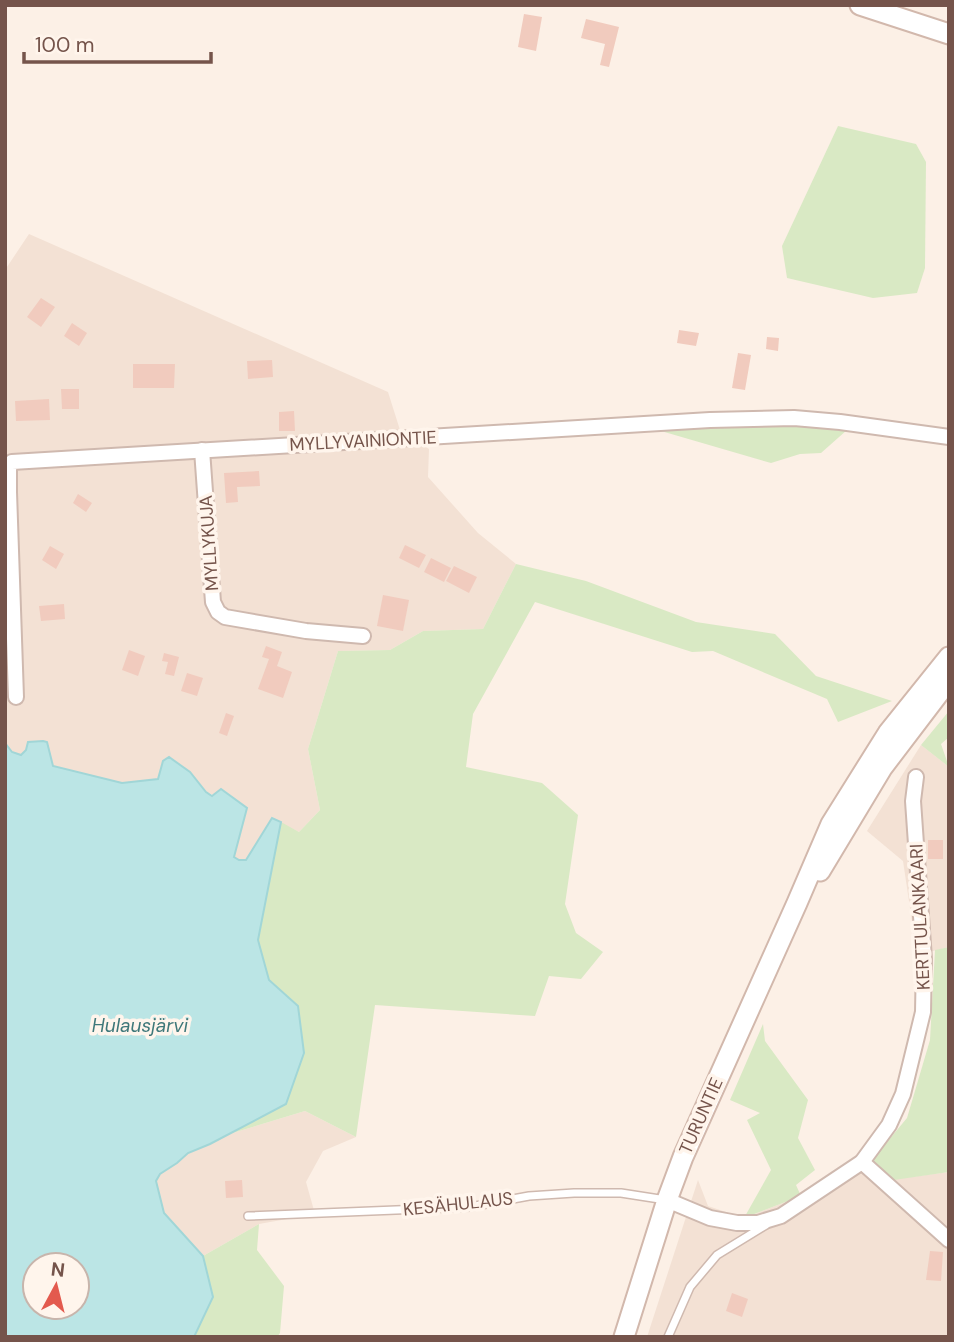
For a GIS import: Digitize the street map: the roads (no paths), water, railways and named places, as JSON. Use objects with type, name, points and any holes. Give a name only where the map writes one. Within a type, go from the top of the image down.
[{"type":"main road","points":[[860,5],[949,34]]},
{"type":"main road","name":"TURUNTIE","points":[[624,1337],[683,1157],[831,824],[909,704],[949,657]]},
{"type":"main road","name":"TURUNTIE","points":[[797,904],[831,856],[882,768],[949,680]]},
{"type":"street","name":"MYLLYVAINIONTIE","points":[[16,697],[9,464],[18,460],[710,420],[840,422],[949,437]]},
{"type":"street","name":"MYLLYKUJA","points":[[202,450],[213,602],[218,612],[225,617],[306,631],[363,636]]},
{"type":"street","name":"KERTTULANKAARI","points":[[667,1200],[710,1218],[737,1223],[758,1223],[781,1216],[862,1163],[889,1125],[902,1094],[923,1012],[925,960],[913,801],[916,777]]},
{"type":"street","points":[[862,1163],[949,1240]]},
{"type":"lane","name":"KESÄHULAUS","points":[[248,1216],[470,1207],[529,1196],[574,1193],[621,1193],[667,1200]]},
{"type":"lane","points":[[668,1337],[690,1287],[717,1255],[781,1216]]},
{"type":"water","name":"Hulausjärvi","points":[[28,742],[47,742],[53,766],[122,783],[158,779],[163,761],[169,757],[190,772],[212,796],[221,789],[247,808],[234,857],[239,860],[246,860],[272,818],[281,822],[258,940],[269,980],[298,1006],[304,1053],[286,1104],[188,1153],[160,1174],[156,1181],[164,1213],[203,1256],[213,1297],[194,1337],[5,1337],[5,743],[12,752],[21,755]]}]
